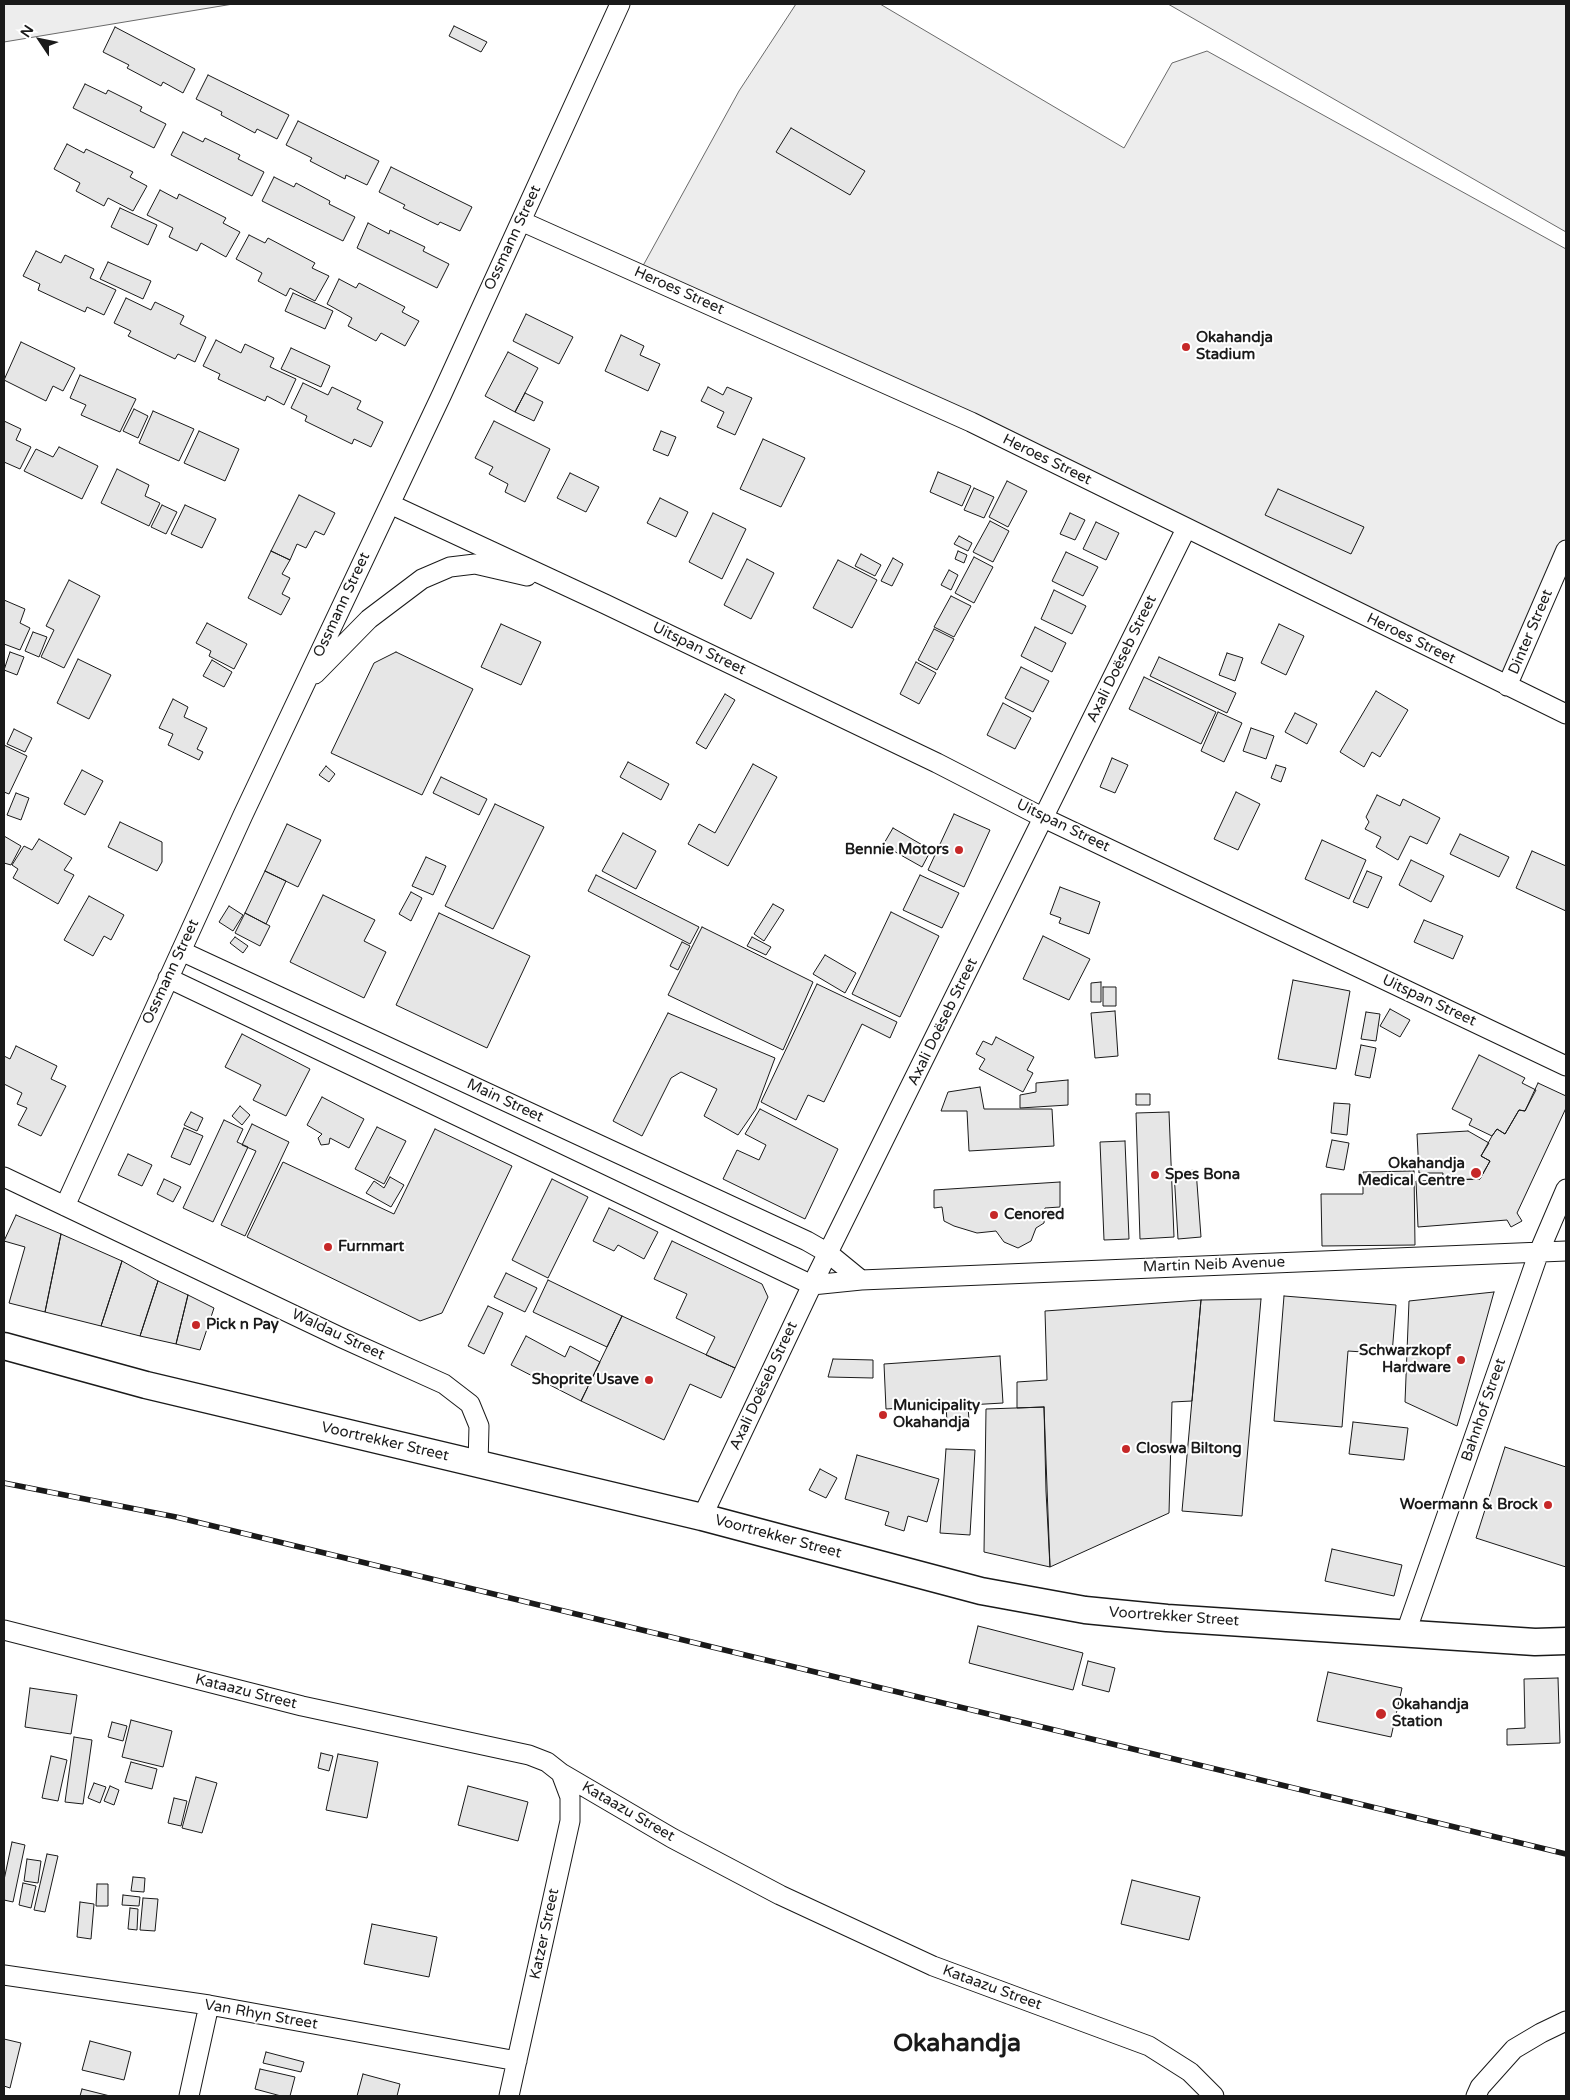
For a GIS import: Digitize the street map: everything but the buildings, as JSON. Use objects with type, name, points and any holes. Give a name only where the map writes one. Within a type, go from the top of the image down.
[{"type":"main road","name":"Voortrekker Street","points":[[4,1346],[146,1385],[702,1517],[981,1591],[1085,1610],[1167,1618],[1406,1632],[1535,1642],[1566,1641]]},
{"type":"street","name":"Ossmann Street","points":[[64,1206],[620,4]]},
{"type":"street","name":"Heroes Street","points":[[521,221],[971,422],[1566,714]]},
{"type":"street","name":"Uitspan Street","points":[[390,504],[937,763],[1044,818],[1566,1066]]},
{"type":"street","name":"Axali Doëseb Street","points":[[702,1517],[812,1285],[1186,529]]},
{"type":"street","name":"Dinter Street","points":[[1507,686],[1566,550]]},
{"type":"street","name":"Uitspan Street","points":[[304,686],[369,619],[422,579],[450,567],[475,564],[562,584]]},
{"type":"street","name":"Main Street","points":[[181,951],[790,1233],[828,1253]]},
{"type":"street","points":[[168,978],[812,1285]]},
{"type":"street","name":"Waldau Street","points":[[4,1178],[342,1338],[444,1384],[470,1404],[479,1426],[478,1464]]},
{"type":"street","name":"Bahnhof Street","points":[[1406,1632],[1539,1252],[1566,1189]]},
{"type":"street","name":"Martin Neib Avenue","points":[[812,1285],[861,1280],[1566,1251]]},
{"type":"street","points":[[828,1253],[861,1280]]},
{"type":"street","name":"Kataazu Street","points":[[4,1630],[302,1706],[529,1754],[547,1762],[561,1773],[672,1838],[789,1900],[933,1966],[1150,2046],[1190,2072],[1214,2096]]},
{"type":"street","name":"Katzer Street","points":[[509,2096],[570,1821],[570,1797],[561,1773]]},
{"type":"street","name":"Van Rhyn Street","points":[[4,1975],[209,2005],[517,2061]]},
{"type":"street","points":[[189,2096],[209,2005]]},
{"type":"street","points":[[1476,2096],[1480,2087],[1514,2049],[1566,2021]]},
{"type":"shaded area","points":[[4,4],[233,4],[4,42]]},
{"type":"shaded area","name":"Okahandja Stadium","points":[[796,4],[880,4],[1124,148],[1172,63],[1207,51],[1566,249],[1566,550],[1507,686],[639,273],[739,91]]},
{"type":"shaded area","points":[[1168,4],[1566,4],[1566,232]]},
{"type":"railway","points":[[4,1483],[176,1517],[1566,1854]]},
{"type":"place","name":"Okahandja Stadium","points":[[1186,347]]},
{"type":"place","name":"Bennie Motors","points":[[959,850]]},
{"type":"place","name":"Okahandja Medical Centre","points":[[1476,1173]]},
{"type":"place","name":"Spes Bona","points":[[1155,1175]]},
{"type":"place","name":"Cenored","points":[[994,1215]]},
{"type":"place","name":"Furnmart","points":[[328,1247]]},
{"type":"place","name":"Pick n Pay","points":[[196,1325]]},
{"type":"place","name":"Schwarzkopf Hardware","points":[[1461,1360]]},
{"type":"place","name":"Shoprite Usave","points":[[649,1380]]},
{"type":"place","name":"Municipality Okahandja","points":[[883,1415]]},
{"type":"place","name":"Closwa Biltong","points":[[1126,1449]]},
{"type":"place","name":"Woermann & Brock","points":[[1548,1505]]},
{"type":"place","name":"Okahandja Station","points":[[1381,1714]]},
{"type":"district","name":"Okahandja","points":[[957,2044]]}]
